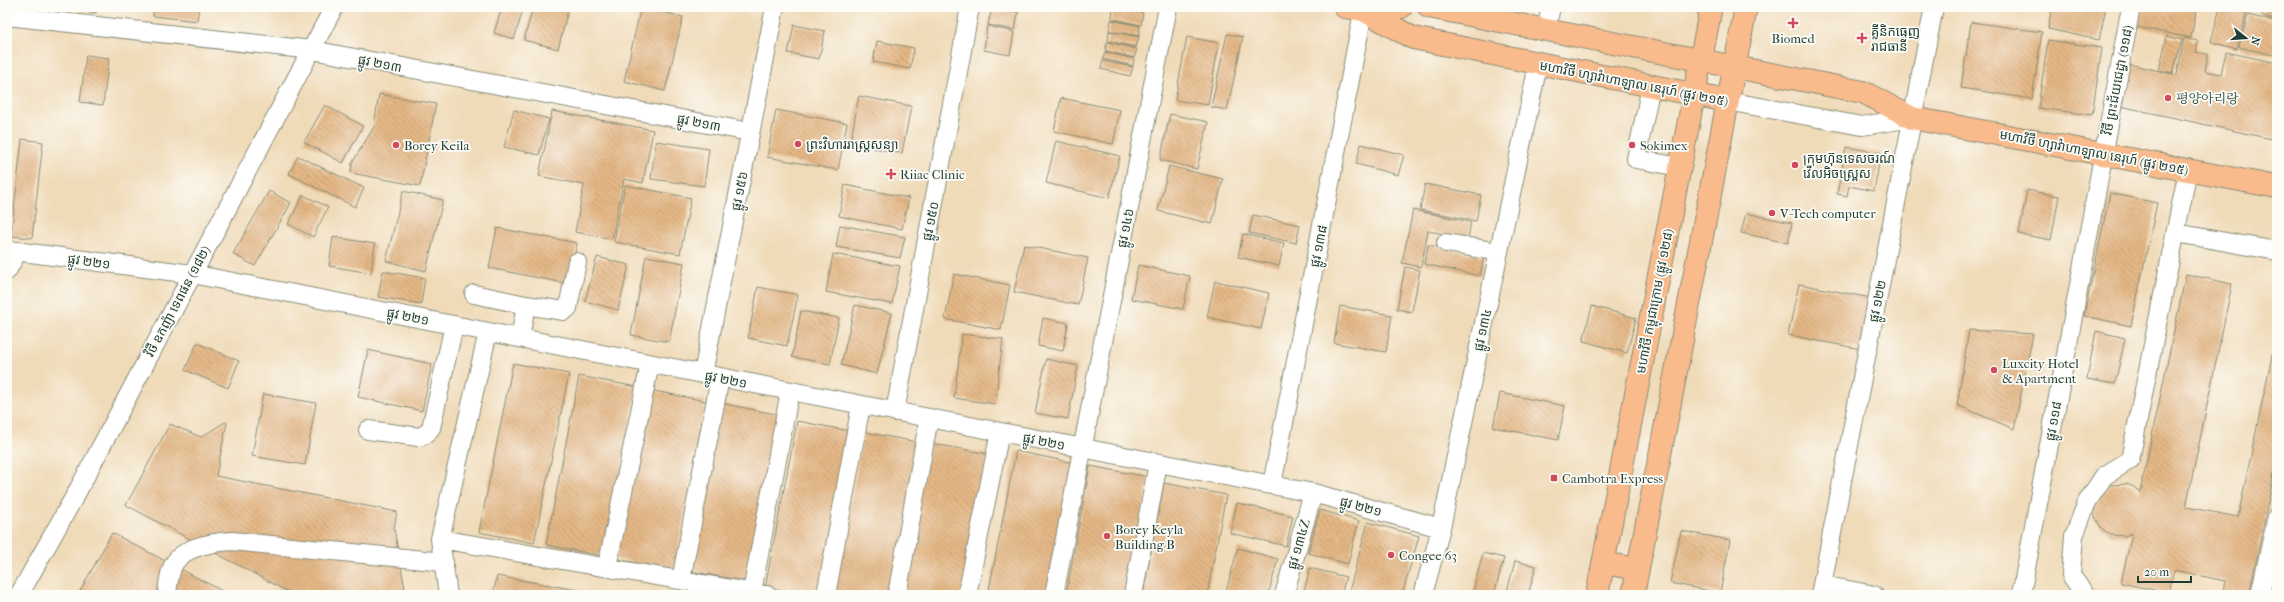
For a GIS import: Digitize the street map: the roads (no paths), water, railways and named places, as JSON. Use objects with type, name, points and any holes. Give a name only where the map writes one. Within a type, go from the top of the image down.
[{"type":"main road","points":[[1357,8],[1401,7]]},
{"type":"main road","name":"មហាវិថី ហ្សាវ៉ាហាឡាល នេរុហ៍ (ផ្លូវ ២១៥)","points":[[1429,7],[1863,92],[1912,118],[2277,187]]},
{"type":"main road","name":"មហាវិថី កម្ពុជាក្រោម (ផ្លូវ ១២៨)","points":[[1597,595],[1711,7]]},
{"type":"main road","points":[[1633,595],[1746,7]]},
{"type":"main road","name":"មហាវិថី ហ្សាវ៉ាហាឡាល នេរុហ៍ (ផ្លូវ ២១៥)","points":[[1357,8],[1413,38],[1727,101]]},
{"type":"main road","points":[[1603,563],[1638,569]]},
{"type":"street","name":"វិថី ឧកញ៉ា ទេពផន (១៨២)","points":[[19,595],[76,494],[334,7]]},
{"type":"street","name":"ផ្លូវ ១៥៦","points":[[681,580],[750,132],[775,7]]},
{"type":"street","name":"ផ្លូវ ១៥០","points":[[895,412],[970,7]]},
{"type":"street","name":"ផ្លូវ ១៤៦","points":[[1054,595],[1168,7]]},
{"type":"street","points":[[1546,30],[1551,7]]},
{"type":"street","name":"ផ្លូវ ១២២","points":[[1821,590],[1934,7]]},
{"type":"street","name":"វិថី ព្រះជ័យជេដ្ធា (១១៨)","points":[[2103,154],[2131,7]]},
{"type":"street","name":"ផ្លូវ ១៣៨","points":[[1272,485],[1357,8]]},
{"type":"street","name":"ផ្លូវ ២១៣","points":[[7,16],[312,50],[750,132]]},
{"type":"street","name":"ផ្លូវ ១៣៤","points":[[1423,595],[1441,528],[1538,64]]},
{"type":"street","points":[[1651,86],[1636,159],[1680,167]]},
{"type":"street","name":"មហាវិថី ហ្សាវ៉ាហាឡាល នេរុហ៍ (ផ្លូវ ២១៥)","points":[[1727,101],[1862,126],[1912,118]]},
{"type":"street","name":"ផ្លូវ ១១៨","points":[[2021,595],[2103,154]]},
{"type":"street","points":[[2085,595],[2071,575],[2074,536],[2087,502],[2104,476],[2130,460],[2188,170]]},
{"type":"street","points":[[2176,233],[2277,251]]},
{"type":"street","points":[[1446,243],[1499,252]]},
{"type":"street","name":"ផ្លូវ ២២១","points":[[12,250],[192,274],[861,406],[1313,493],[1441,528]]},
{"type":"street","points":[[7,271],[12,250]]},
{"type":"street","points":[[474,294],[564,311],[568,308],[577,262]]},
{"type":"street","points":[[520,338],[526,305]]},
{"type":"street","points":[[368,430],[419,437],[426,434],[430,428],[454,325]]},
{"type":"street","points":[[448,595],[440,539],[488,332]]},
{"type":"street","points":[[607,567],[650,364]]},
{"type":"street","points":[[440,539],[759,594],[790,391]]},
{"type":"street","points":[[826,595],[861,406]]},
{"type":"street","points":[[897,595],[929,418]]},
{"type":"street","points":[[967,595],[1000,432]]},
{"type":"street","points":[[1133,595],[1158,463]]},
{"type":"street","name":"ផ្លូវ ១៣៤Z","points":[[1284,595],[1313,493]]},
{"type":"street","points":[[2260,595],[2277,516]]},
{"type":"street","points":[[166,595],[170,576],[176,561],[191,550],[208,543],[232,541],[444,562]]},
{"type":"street","points":[[1821,590],[1874,595]]},
{"type":"place","name":"Biomed","points":[[1793,23]]},
{"type":"place","name":"គ្លីនិកធ្មេញ រាជធានី","points":[[1862,38]]},
{"type":"place","name":"평양아리랑","points":[[2168,98]]},
{"type":"place","name":"ព្រះវិហាររាស្ត្រសន្យា","points":[[798,144]]},
{"type":"place","name":"Borey Keila","points":[[396,145]]},
{"type":"place","name":"Sokimex","points":[[1632,145]]},
{"type":"place","name":"ក្រុមហ៊ុនទេសចរណ៍ វើលអិចស្រ្ពេស","points":[[1795,165]]},
{"type":"place","name":"Riiac Clinic","points":[[891,174]]},
{"type":"place","name":"V-Tech computer","points":[[1772,213]]},
{"type":"place","name":"Luxcity Hotel & Apartment","points":[[1994,370]]},
{"type":"place","name":"Cambotra Express","points":[[1554,478]]},
{"type":"place","name":"Borey Keyla Building B","points":[[1107,536]]},
{"type":"place","name":"Congee 63","points":[[1391,555]]}]
